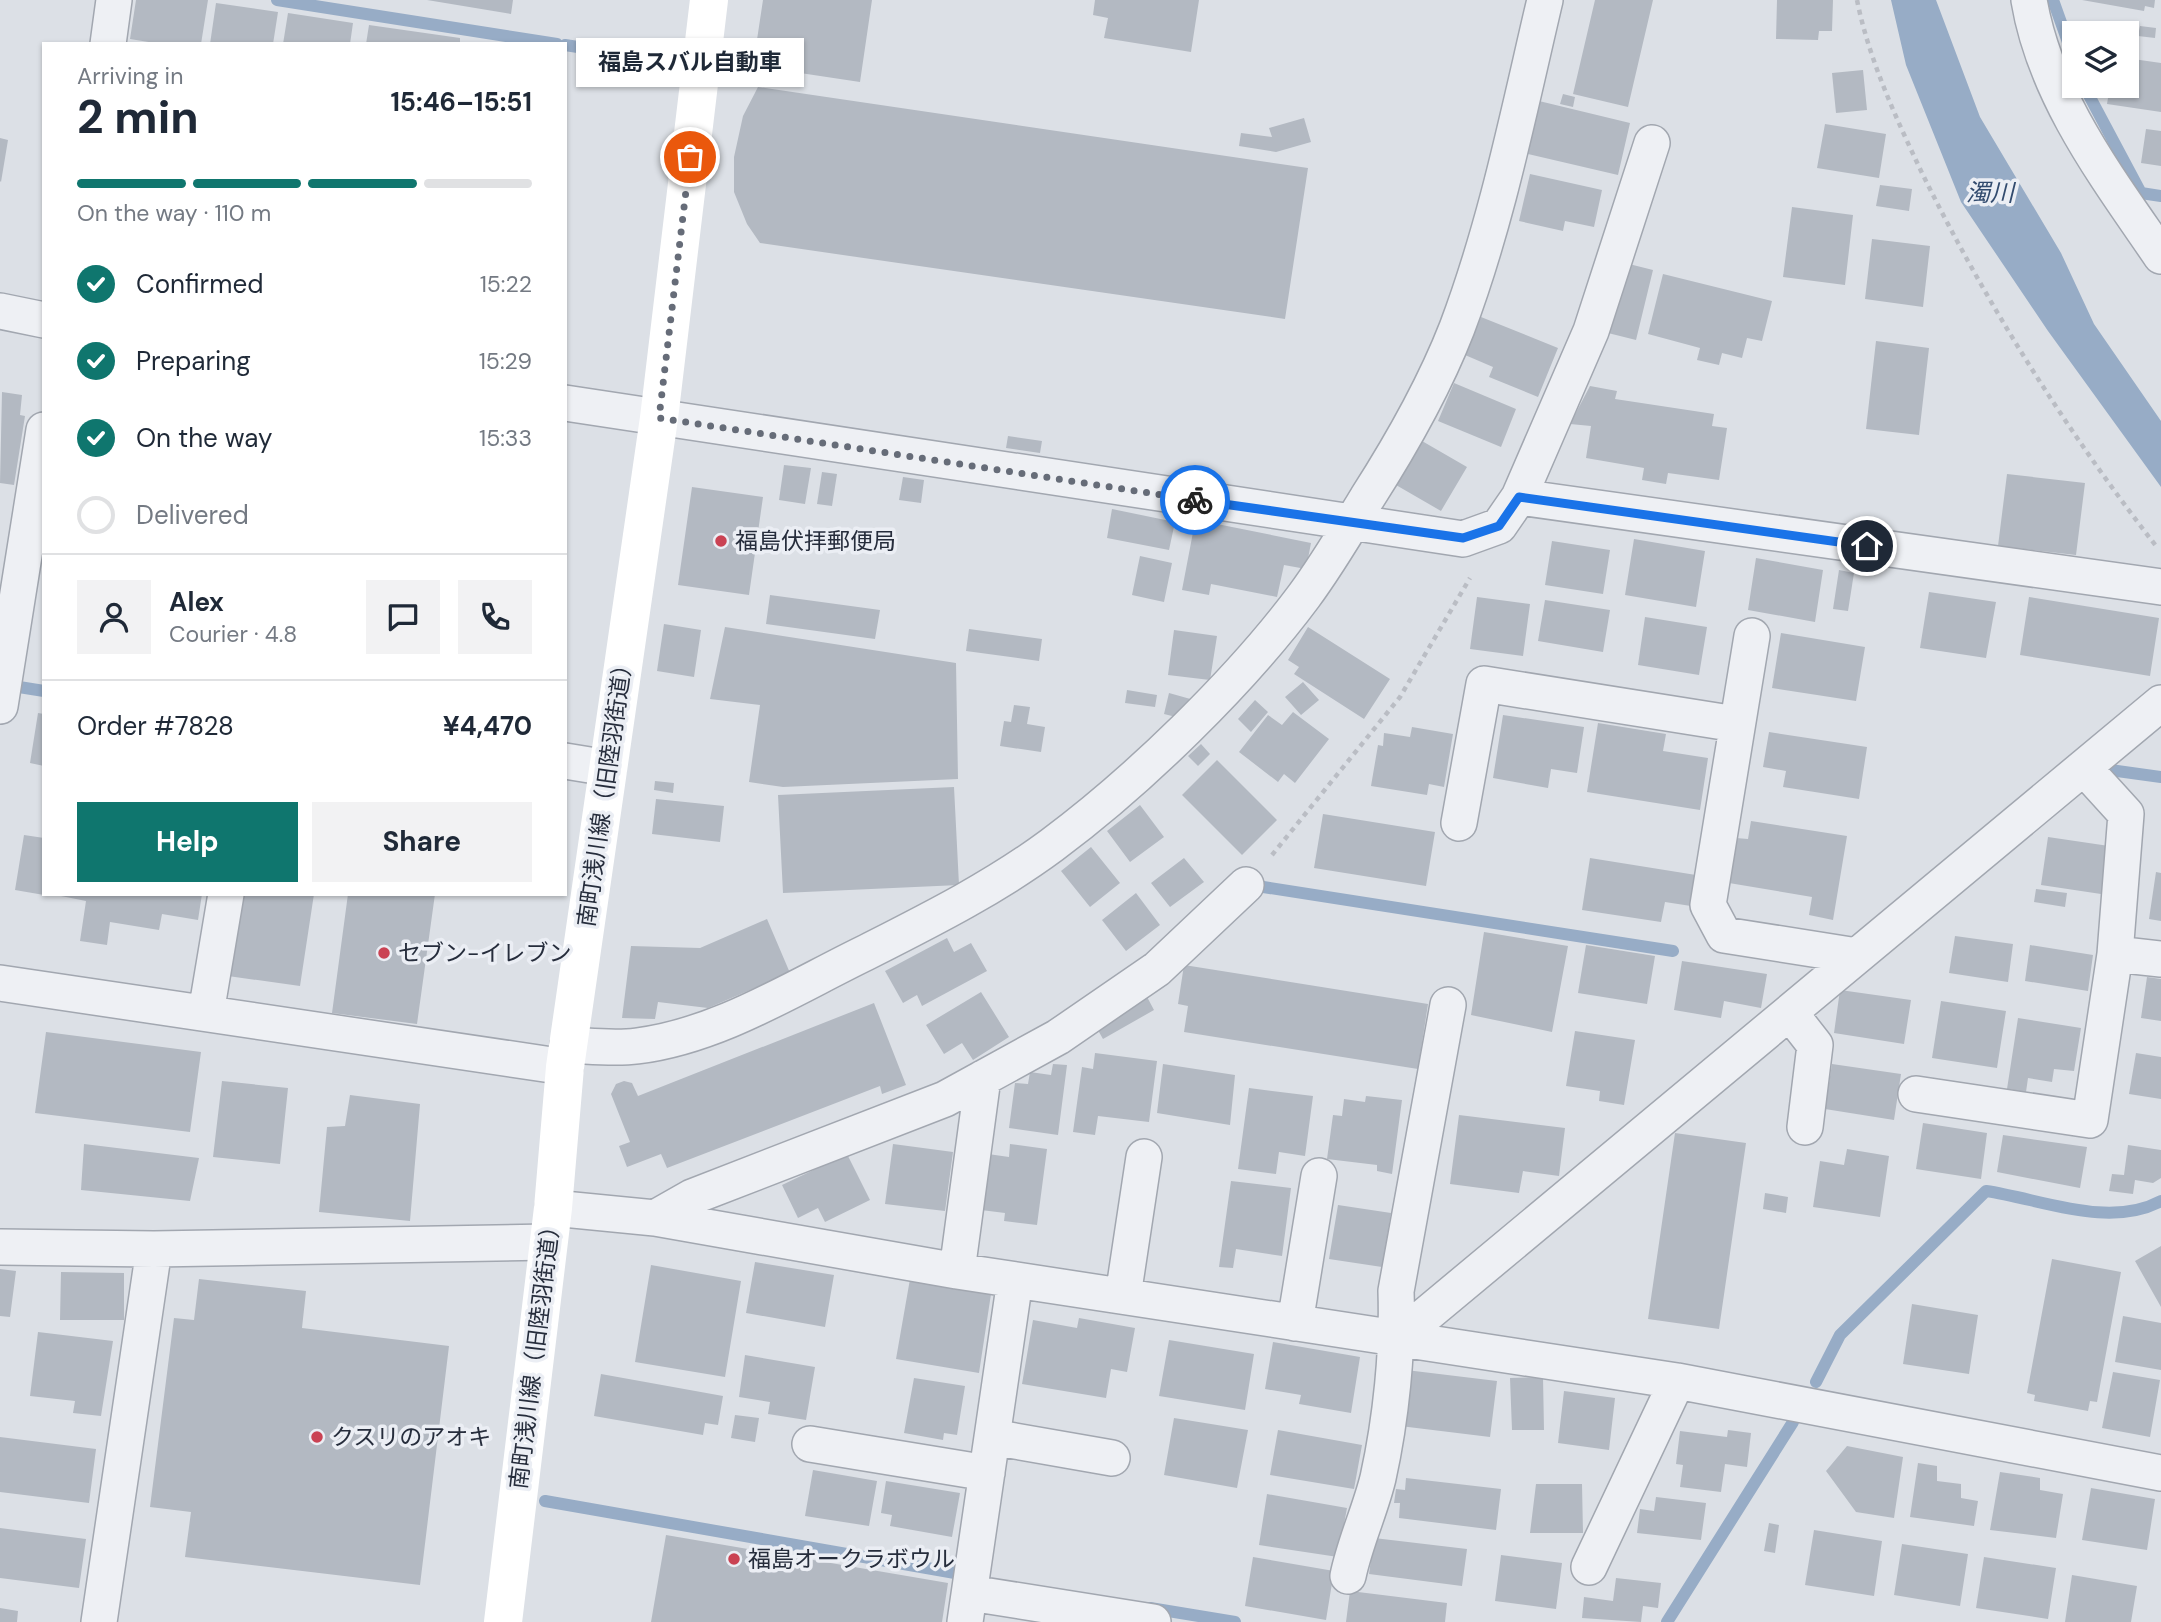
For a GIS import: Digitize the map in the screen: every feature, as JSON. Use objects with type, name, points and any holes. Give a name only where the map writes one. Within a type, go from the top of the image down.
[{"type":"street","points":[[108,42],[114,0]]},
{"type":"street","name":"南町浅川線（旧陸羽街道）","points":[[503,1622],[550,1225],[566,1056],[659,418],[709,0]]},
{"type":"street","points":[[0,983],[206,1013],[566,1056],[639,1046],[696,1032],[741,1014],[904,933],[995,884],[1054,844],[1189,724],[1304,596],[1398,450],[1455,332],[1480,264],[1502,184],[1545,0]]},
{"type":"street","points":[[2029,0],[2061,99],[2102,170],[2161,256]]},
{"type":"street","points":[[567,403],[1351,524],[1463,538],[1499,526],[1519,497],[1591,331],[1652,143]]},
{"type":"street","points":[[0,311],[42,320]]},
{"type":"street","points":[[0,706],[42,443]]},
{"type":"street","points":[[1519,497],[2161,587]]},
{"type":"street","points":[[1752,636],[1735,724],[1709,905],[1724,935],[1857,956]]},
{"type":"street","points":[[1459,823],[1484,684],[1735,724]]},
{"type":"street","points":[[1397,1339],[2161,704]]},
{"type":"street","points":[[567,761],[608,768]]},
{"type":"street","points":[[1916,1094],[2090,1120],[2115,954],[2126,814],[2085,769]]},
{"type":"street","points":[[655,1218],[692,1197],[946,1099],[1058,1037],[1157,968],[1246,885]]},
{"type":"street","points":[[206,1013],[226,896]]},
{"type":"street","points":[[2115,954],[2161,959]]},
{"type":"street","points":[[1348,1576],[1354,1548],[1378,1479],[1397,1339],[1396,1291],[1448,1005]]},
{"type":"street","points":[[1790,1013],[1815,1045],[1805,1128]]},
{"type":"street","points":[[957,1271],[983,1078]]},
{"type":"street","points":[[1123,1296],[1144,1157]]},
{"type":"street","points":[[1295,1323],[1318,1176]]},
{"type":"street","points":[[0,1247],[154,1249],[655,1218],[957,1271],[1677,1381],[2161,1473]]},
{"type":"street","points":[[99,1622],[154,1249]]},
{"type":"street","points":[[1015,1280],[968,1607],[1153,1622]]},
{"type":"street","points":[[1589,1567],[1677,1381]]},
{"type":"street","points":[[992,1437],[1112,1458]]},
{"type":"street","points":[[810,1444],[987,1473]]},
{"type":"path","points":[[1857,0],[1863,34],[1906,140],[1959,249],[2044,390],[2161,552]]},
{"type":"path","points":[[1246,885],[1320,800],[1400,698],[1499,526]]},
{"type":"water","name":"濁川","points":[[1891,0],[1936,0],[1980,117],[2061,253],[2094,324],[2161,421],[2161,487],[2048,331],[1961,202],[1906,65]]},
{"type":"building","points":[[136,0],[208,0],[201,42],[149,42],[130,39]]},
{"type":"building","points":[[427,0],[513,0],[511,14]]},
{"type":"building","points":[[763,0],[872,0],[860,82],[753,66]]},
{"type":"building","points":[[1095,0],[1199,0],[1191,52],[1104,38],[1108,18],[1093,15]]},
{"type":"building","points":[[1595,0],[1653,0],[1628,107],[1573,94]]},
{"type":"building","points":[[1777,0],[1833,0],[1832,31],[1819,31],[1818,40],[1776,39]]},
{"type":"building","points":[[2082,0],[2155,0],[2154,8],[2145,6],[2144,11]]},
{"type":"building","points":[[216,3],[278,12],[273,42],[210,42]]},
{"type":"building","points":[[288,13],[353,23],[350,42],[283,42]]},
{"type":"building","points":[[369,25],[460,38],[460,42],[366,42]]},
{"type":"building","points":[[2140,26],[2156,28],[2155,38],[2139,36]]},
{"type":"building","points":[[2139,60],[2161,63],[2161,112],[2107,104],[2108,98],[2139,98]]},
{"type":"building","points":[[1863,70],[1867,110],[1836,113],[1832,73]]},
{"type":"building","points":[[758,87],[1308,168],[1285,319],[760,243],[747,224],[734,192],[734,157],[743,116]]},
{"type":"building","points":[[1563,94],[1575,97],[1573,107],[1560,104]]},
{"type":"building","points":[[1539,101],[1630,123],[1618,175],[1528,154]]},
{"type":"building","points":[[1304,118],[1311,142],[1276,152],[1239,146],[1241,133],[1272,137],[1269,128]]},
{"type":"building","points":[[1825,124],[1886,134],[1879,178],[1817,168]]},
{"type":"building","points":[[2146,129],[2161,131],[2161,166],[2141,163]]},
{"type":"building","points":[[0,138],[8,140],[1,182],[0,181]]},
{"type":"building","points":[[1530,174],[1602,190],[1594,227],[1565,221],[1563,231],[1519,221]]},
{"type":"building","points":[[1880,185],[1912,189],[1909,211],[1876,206]]},
{"type":"building","points":[[1792,207],[1853,215],[1845,285],[1783,277]]},
{"type":"building","points":[[1872,239],[1930,246],[1923,307],[1865,299]]},
{"type":"building","points":[[1625,263],[1653,270],[1636,340],[1608,333]]},
{"type":"building","points":[[1663,274],[1772,301],[1762,341],[1747,338],[1742,358],[1722,353],[1719,365],[1697,360],[1700,348],[1648,334]]},
{"type":"building","points":[[1481,317],[1558,348],[1538,397],[1489,377],[1493,367],[1465,355]]},
{"type":"building","points":[[1876,341],[1929,348],[1919,435],[1866,429]]},
{"type":"building","points":[[1454,383],[1516,409],[1501,447],[1438,421]]},
{"type":"building","points":[[1590,386],[1617,391],[1615,399],[1714,414],[1712,426],[1727,428],[1719,480],[1668,473],[1666,484],[1642,480],[1644,468],[1586,458],[1591,426],[1570,424]]},
{"type":"building","points":[[2,392],[22,395],[20,415],[25,416],[14,485],[0,483]]},
{"type":"building","points":[[1008,436],[1042,441],[1040,453],[1006,448]]},
{"type":"building","points":[[1422,441],[1467,467],[1441,511],[1396,485]]},
{"type":"building","points":[[784,465],[811,468],[805,504],[779,500]]},
{"type":"building","points":[[822,472],[837,474],[832,506],[817,504]]},
{"type":"building","points":[[2007,474],[2085,483],[2076,555],[1998,546]]},
{"type":"building","points":[[903,477],[924,480],[921,503],[899,500]]},
{"type":"building","points":[[692,487],[763,497],[749,595],[678,585]]},
{"type":"building","points":[[1112,509],[1175,522],[1169,550],[1107,538]]},
{"type":"building","points":[[1212,523],[1311,543],[1306,569],[1284,565],[1277,597],[1211,584],[1209,595],[1182,590],[1194,527],[1210,531]]},
{"type":"building","points":[[1634,539],[1705,551],[1696,607],[1625,595]]},
{"type":"building","points":[[1552,541],[1610,550],[1603,594],[1545,585]]},
{"type":"building","points":[[1140,556],[1172,563],[1164,602],[1132,595]]},
{"type":"building","points":[[1756,558],[1823,570],[1815,622],[1748,610]]},
{"type":"building","points":[[1839,570],[1854,573],[1848,611],[1833,609]]},
{"type":"building","points":[[1929,592],[1996,602],[1986,658],[1920,648]]},
{"type":"building","points":[[770,595],[880,610],[875,639],[766,624]]},
{"type":"building","points":[[1477,597],[1530,604],[1523,656],[1470,649]]},
{"type":"building","points":[[2029,597],[2159,618],[2150,676],[2020,655]]},
{"type":"building","points":[[1545,600],[1610,610],[1603,652],[1538,641]]},
{"type":"building","points":[[1645,617],[1707,627],[1699,675],[1638,665]]},
{"type":"building","points":[[664,624],[701,630],[694,677],[657,671]]},
{"type":"building","points":[[725,627],[956,663],[958,779],[783,787],[749,782],[760,705],[710,699]]},
{"type":"building","points":[[1308,627],[1390,679],[1364,719],[1294,674],[1299,667],[1288,660]]},
{"type":"building","points":[[969,629],[1042,639],[1039,661],[966,651]]},
{"type":"building","points":[[1174,630],[1217,636],[1210,680],[1168,675]]},
{"type":"building","points":[[1781,633],[1865,647],[1856,701],[1772,688]]},
{"type":"building","points":[[1303,682],[1319,700],[1301,715],[1285,697]]},
{"type":"building","points":[[1127,690],[1157,695],[1155,707],[1125,703]]},
{"type":"building","points":[[1169,693],[1194,700],[1176,717],[1164,714]]},
{"type":"building","points":[[1255,700],[1268,712],[1251,732],[1238,719]]},
{"type":"building","points":[[1014,705],[1030,707],[1027,724],[1045,727],[1041,752],[1000,746],[1004,721],[1011,722]]},
{"type":"building","points":[[1293,712],[1329,739],[1295,783],[1284,774],[1278,782],[1239,752],[1268,715],[1282,725]]},
{"type":"building","points":[[38,713],[42,714],[42,766],[30,763]]},
{"type":"building","points":[[1503,715],[1584,727],[1577,773],[1551,769],[1548,788],[1493,778]]},
{"type":"building","points":[[1598,723],[1666,734],[1663,751],[1708,758],[1700,810],[1587,792]]},
{"type":"building","points":[[1412,727],[1453,734],[1444,787],[1429,784],[1427,795],[1371,786],[1378,745],[1383,746],[1384,733],[1410,737]]},
{"type":"building","points":[[1769,732],[1867,747],[1859,799],[1783,787],[1786,771],[1763,767]]},
{"type":"building","points":[[1201,744],[1210,754],[1198,766],[1188,756]]},
{"type":"building","points":[[1217,760],[1277,820],[1242,855],[1182,795]]},
{"type":"building","points":[[655,781],[674,783],[673,793],[654,790]]},
{"type":"building","points":[[954,787],[959,885],[783,893],[778,795]]},
{"type":"building","points":[[656,799],[724,806],[720,842],[652,834]]},
{"type":"building","points":[[1140,805],[1164,837],[1130,862],[1107,831]]},
{"type":"building","points":[[1323,814],[1435,832],[1426,886],[1314,868]]},
{"type":"building","points":[[1751,821],[1847,836],[1833,920],[1809,915],[1812,897],[1729,883],[1736,838],[1748,839]]},
{"type":"building","points":[[24,835],[42,838],[42,895],[15,890]]},
{"type":"building","points":[[2048,837],[2109,846],[2101,894],[2041,885]]},
{"type":"building","points":[[1091,847],[1120,883],[1090,907],[1061,871]]},
{"type":"building","points":[[1184,858],[1204,882],[1170,907],[1151,883]]},
{"type":"building","points":[[1590,858],[1696,875],[1691,906],[1665,902],[1661,922],[1582,910]]},
{"type":"building","points":[[2156,872],[2161,873],[2161,921],[2149,919]]},
{"type":"building","points":[[2036,889],[2067,893],[2065,907],[2034,902]]},
{"type":"building","points":[[1136,893],[1160,925],[1126,951],[1102,920]]},
{"type":"building","points":[[61,896],[202,896],[198,920],[162,914],[159,930],[110,922],[107,945],[80,941],[86,901]]},
{"type":"building","points":[[240,896],[314,896],[300,986],[228,976]]},
{"type":"building","name":"セブン-イレブン","points":[[348,896],[435,896],[417,1024],[332,1013]]},
{"type":"building","points":[[767,919],[790,973],[708,1008],[658,1002],[655,1019],[622,1018],[631,946],[700,948]]},
{"type":"building","points":[[1484,932],[1568,946],[1552,1032],[1471,1015]]},
{"type":"building","points":[[1955,936],[2013,944],[2008,982],[1949,973]]},
{"type":"building","points":[[947,938],[954,952],[971,943],[987,971],[922,1006],[917,995],[903,1003],[885,971]]},
{"type":"building","points":[[1586,945],[1655,956],[1647,1004],[1578,993]]},
{"type":"building","points":[[2030,945],[2093,955],[2088,991],[2025,981]]},
{"type":"building","points":[[1682,961],[1767,974],[1761,1008],[1724,1001],[1721,1018],[1674,1010]]},
{"type":"building","points":[[1184,965],[1428,1004],[1418,1069],[1184,1032],[1188,1006],[1178,1004]]},
{"type":"building","points":[[2147,977],[2161,979],[2161,1021],[2141,1018]]},
{"type":"building","points":[[1840,990],[1911,1000],[1904,1044],[1834,1033]]},
{"type":"building","points":[[981,992],[1009,1037],[973,1060],[962,1043],[944,1054],[926,1025]]},
{"type":"building","points":[[1146,995],[1154,1010],[1103,1039],[1095,1025]]},
{"type":"building","points":[[1941,1001],[2006,1011],[1997,1068],[1932,1058]]},
{"type":"building","points":[[874,1003],[906,1085],[882,1094],[880,1086],[667,1168],[661,1154],[627,1167],[619,1146],[630,1142],[611,1094],[616,1084],[624,1081],[632,1083],[638,1096]]},
{"type":"building","points":[[2018,1018],[2081,1028],[2074,1071],[2054,1069],[2052,1082],[2028,1078],[2026,1092],[2007,1089]]},
{"type":"building","points":[[1575,1031],[1635,1040],[1624,1105],[1599,1101],[1600,1091],[1566,1086]]},
{"type":"building","points":[[46,1032],[201,1052],[190,1132],[35,1113]]},
{"type":"building","points":[[1095,1053],[1157,1061],[1149,1122],[1098,1116],[1095,1135],[1073,1132],[1082,1067],[1093,1069]]},
{"type":"building","points":[[2136,1053],[2161,1057],[2161,1099],[2129,1094]]},
{"type":"building","points":[[1053,1064],[1067,1065],[1058,1135],[1009,1128],[1015,1083],[1028,1084],[1030,1072],[1051,1075]]},
{"type":"building","points":[[1163,1064],[1235,1075],[1230,1125],[1157,1113]]},
{"type":"building","points":[[1832,1064],[1901,1074],[1894,1120],[1825,1109]]},
{"type":"building","points":[[222,1081],[288,1088],[280,1164],[213,1157]]},
{"type":"building","points":[[1249,1088],[1313,1096],[1305,1156],[1279,1152],[1276,1174],[1238,1169]]},
{"type":"building","points":[[350,1095],[420,1104],[410,1221],[319,1212],[327,1127],[345,1126]]},
{"type":"building","points":[[1366,1096],[1402,1100],[1392,1174],[1377,1171],[1377,1165],[1327,1159],[1333,1115],[1342,1116],[1344,1099],[1365,1102]]},
{"type":"building","points":[[1459,1115],[1565,1128],[1559,1176],[1523,1171],[1519,1193],[1450,1184]]},
{"type":"building","points":[[1923,1123],[1987,1133],[1981,1179],[1916,1169]]},
{"type":"building","points":[[1675,1133],[1746,1143],[1719,1329],[1648,1319]]},
{"type":"building","points":[[2003,1135],[2087,1147],[2080,1188],[1997,1172]]},
{"type":"building","points":[[84,1144],[199,1158],[190,1201],[81,1190]]},
{"type":"building","points":[[893,1144],[953,1152],[945,1211],[885,1204]]},
{"type":"building","points":[[1010,1144],[1047,1149],[1037,1225],[1004,1221],[1005,1213],[981,1210],[988,1154],[1009,1157]]},
{"type":"building","points":[[2128,1145],[2161,1150],[2161,1178],[2153,1183],[2135,1180],[2133,1194],[2109,1191],[2112,1174],[2124,1175]]},
{"type":"building","points":[[1847,1149],[1889,1156],[1880,1217],[1813,1207],[1820,1161],[1844,1165]]},
{"type":"building","points":[[847,1154],[870,1200],[825,1222],[818,1208],[798,1218],[782,1185]]},
{"type":"building","points":[[1231,1181],[1291,1188],[1282,1256],[1236,1249],[1233,1268],[1219,1267]]},
{"type":"building","points":[[1765,1193],[1788,1197],[1786,1213],[1763,1209]]},
{"type":"building","points":[[1338,1205],[1391,1213],[1382,1267],[1329,1259]]},
{"type":"building","points":[[2161,1246],[2161,1307],[2135,1261]]},
{"type":"building","points":[[2052,1259],[2121,1272],[2097,1402],[2090,1401],[2088,1411],[2034,1401],[2035,1395],[2027,1393]]},
{"type":"building","points":[[755,1262],[834,1275],[825,1327],[746,1313]]},
{"type":"building","points":[[651,1265],[741,1281],[725,1377],[635,1362]]},
{"type":"building","points":[[0,1269],[16,1271],[10,1317],[0,1316]]},
{"type":"building","points":[[61,1272],[124,1273],[124,1320],[60,1320]]},
{"type":"building","points":[[199,1279],[306,1291],[302,1328],[449,1346],[420,1585],[185,1557],[191,1512],[150,1507],[174,1318],[194,1320]]},
{"type":"building","points":[[910,1279],[991,1294],[979,1373],[896,1359]]},
{"type":"building","points":[[1912,1304],[1978,1315],[1969,1374],[1903,1364]]},
{"type":"building","points":[[2123,1316],[2161,1323],[2161,1370],[2115,1362]]},
{"type":"building","points":[[1079,1318],[1135,1328],[1127,1372],[1111,1369],[1106,1398],[1022,1384],[1033,1320],[1077,1328]]},
{"type":"building","points":[[38,1332],[113,1341],[101,1416],[73,1413],[75,1401],[30,1396]]},
{"type":"building","points":[[1169,1340],[1254,1354],[1245,1410],[1159,1396]]},
{"type":"building","points":[[1273,1342],[1360,1357],[1351,1413],[1299,1404],[1301,1395],[1265,1389]]},
{"type":"building","points":[[745,1355],[815,1367],[806,1420],[768,1414],[770,1402],[739,1397]]},
{"type":"building","points":[[1406,1370],[1497,1381],[1490,1437],[1400,1426]]},
{"type":"building","points":[[2113,1372],[2160,1380],[2150,1437],[2102,1428]]},
{"type":"building","points":[[601,1374],[723,1396],[718,1425],[705,1423],[703,1435],[594,1416]]},
{"type":"building","points":[[1543,1377],[1544,1430],[1512,1430],[1510,1378]]},
{"type":"building","points":[[914,1378],[965,1386],[957,1435],[944,1433],[943,1440],[904,1433]]},
{"type":"building","points":[[1564,1391],[1615,1398],[1609,1450],[1558,1443]]},
{"type":"building","points":[[735,1415],[759,1418],[755,1442],[731,1438]]},
{"type":"building","points":[[1174,1418],[1248,1430],[1237,1488],[1164,1475]]},
{"type":"building","points":[[1278,1430],[1362,1445],[1354,1489],[1270,1475]]},
{"type":"building","points":[[1728,1430],[1751,1433],[1747,1467],[1725,1464],[1721,1492],[1680,1487],[1683,1465],[1676,1464],[1680,1431],[1727,1437]]},
{"type":"building","points":[[0,1437],[96,1449],[89,1503],[0,1492]]},
{"type":"building","points":[[1847,1446],[1903,1457],[1894,1518],[1856,1512],[1826,1471]]},
{"type":"building","points":[[1918,1463],[1937,1466],[1937,1481],[1961,1484],[1961,1498],[1978,1501],[1974,1526],[1910,1517]]},
{"type":"building","points":[[813,1470],[877,1481],[869,1526],[805,1516]]},
{"type":"building","points":[[2000,1472],[2040,1478],[2040,1490],[2063,1494],[2056,1538],[1990,1530]]},
{"type":"building","points":[[1406,1478],[1501,1489],[1496,1530],[1399,1518],[1400,1503],[1394,1503],[1396,1489],[1405,1490]]},
{"type":"building","points":[[886,1481],[960,1493],[952,1537],[890,1526],[892,1515],[881,1513]]},
{"type":"building","points":[[1536,1484],[1582,1484],[1583,1533],[1530,1533]]},
{"type":"building","points":[[2091,1488],[2155,1499],[2147,1550],[2082,1540]]},
{"type":"building","points":[[1267,1494],[1347,1508],[1338,1557],[1259,1545]]},
{"type":"building","points":[[1656,1497],[1706,1503],[1701,1540],[1637,1533],[1640,1509],[1654,1511]]},
{"type":"building","points":[[1769,1523],[1779,1525],[1775,1553],[1764,1551]]},
{"type":"building","points":[[0,1528],[86,1539],[79,1588],[0,1578]]},
{"type":"building","points":[[1814,1530],[1882,1541],[1874,1596],[1805,1585]]},
{"type":"building","name":"福島オークラボウル","points":[[666,1535],[948,1583],[942,1622],[651,1622]]},
{"type":"building","points":[[1374,1538],[1467,1549],[1462,1586],[1369,1574]]},
{"type":"building","points":[[1902,1544],[1968,1554],[1960,1606],[1894,1595]]},
{"type":"building","points":[[1501,1555],[1562,1563],[1556,1609],[1495,1601]]},
{"type":"building","points":[[1253,1557],[1334,1571],[1326,1620],[1245,1606]]},
{"type":"building","points":[[1984,1557],[2056,1568],[2048,1619],[1976,1608]]},
{"type":"building","points":[[2072,1575],[2137,1586],[2131,1622],[2065,1622]]},
{"type":"building","points":[[1616,1578],[1661,1583],[1658,1608],[1643,1606],[1641,1622],[1582,1618],[1584,1597],[1613,1601]]},
{"type":"building","points":[[1350,1591],[1447,1603],[1445,1622],[1346,1622]]},
{"type":"building","points":[[0,1608],[18,1611],[17,1622],[0,1622]]},
{"type":"waterway","points":[[277,0],[544,42]]},
{"type":"waterway","points":[[2053,0],[2062,25]]},
{"type":"waterway","points":[[567,45],[636,56]]},
{"type":"waterway","points":[[2090,98],[2141,193],[2161,196]]},
{"type":"waterway","points":[[19,687],[42,691]]},
{"type":"waterway","points":[[2110,770],[2161,777]]},
{"type":"waterway","points":[[1257,886],[1673,951]]},
{"type":"waterway","points":[[1816,1382],[1840,1335],[1986,1191],[2075,1210],[2097,1212],[2141,1209],[2161,1201]]},
{"type":"waterway","points":[[1667,1622],[1793,1422]]},
{"type":"waterway","points":[[545,1501],[955,1573]]},
{"type":"waterway","points":[[1150,1608],[1235,1622]]},
{"type":"way so far","points":[[690,157],[659,418],[1195,500]]},
{"type":"place","name":"福島スバル自動車","points":[[690,157]]},
{"type":"place","name":"福島伏拝郵便局","points":[[721,541]]},
{"type":"place","name":"セブン-イレブン","points":[[384,953]]},
{"type":"place","name":"クスリのアオキ","points":[[317,1437]]},
{"type":"place","name":"福島オークラボウル","points":[[734,1559]]},
{"type":"route","points":[[1195,500],[1463,538],[1482,534],[1499,526],[1519,497],[1867,546]]}]
